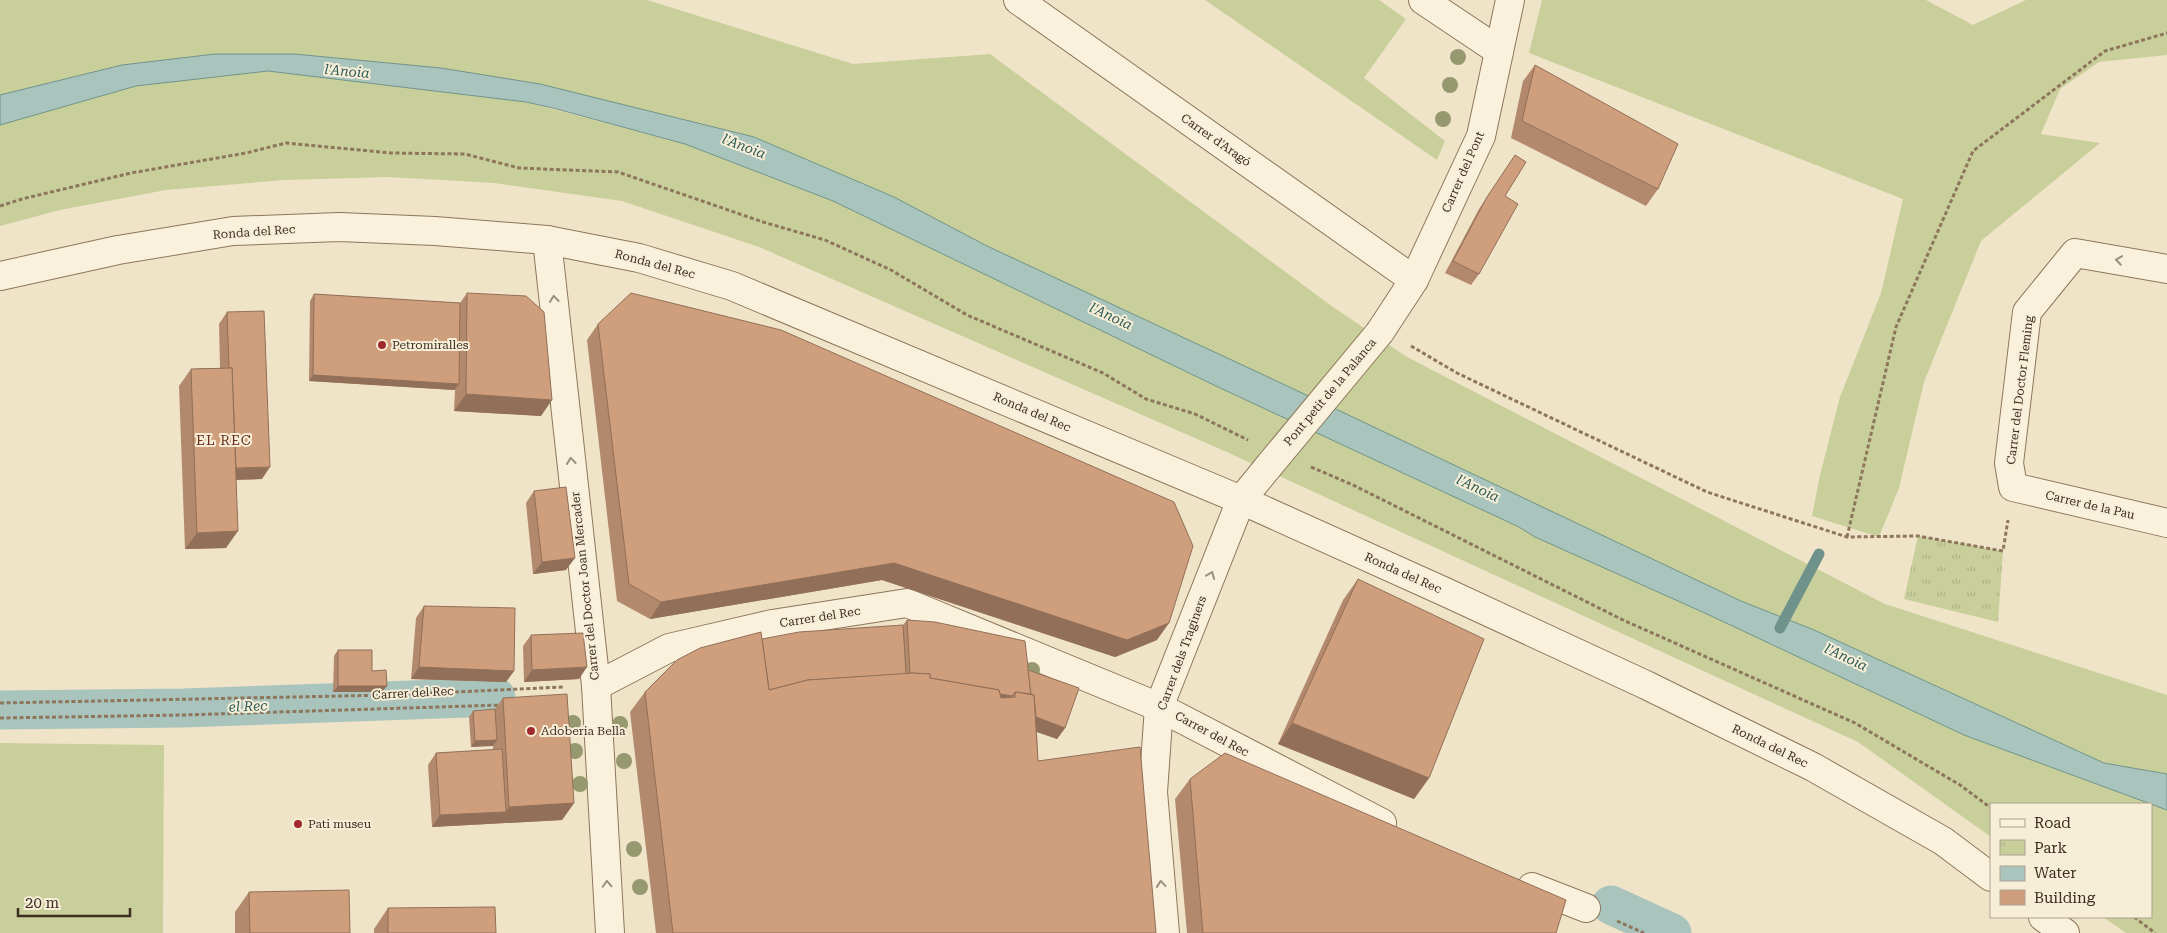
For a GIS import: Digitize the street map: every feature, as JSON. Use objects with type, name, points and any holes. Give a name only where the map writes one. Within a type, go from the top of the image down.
[{"type":"street","name":"Carrer d'Aragó","points":[[1018,0],[1414,280]]},
{"type":"street","points":[[1423,0],[1499,51]]},
{"type":"street","name":"Carrer del Pont","points":[[1414,280],[1481,136],[1510,0]]},
{"type":"street","name":"Ronda del Rec","points":[[0,276],[118,250],[234,231],[339,227],[435,231],[547,240],[639,258],[732,286],[1241,500],[1638,681],[1813,767],[1943,841],[1990,876]]},
{"type":"street","name":"Carrer del Doctor Joan Mercader","points":[[547,240],[596,686],[610,933]]},
{"type":"street","name":"Carrer del Doctor Fleming","points":[[2012,487],[2009,463],[2027,312],[2075,253],[2167,269]]},
{"type":"street","name":"Pont petit de la Palanca","points":[[1241,500],[1381,330],[1414,280]]},
{"type":"street","name":"Carrer de la Pau","points":[[2012,487],[2167,523]]},
{"type":"street","name":"Carrer dels Traginers","points":[[1165,933],[1153,792],[1159,707],[1241,500]]},
{"type":"street","name":"Carrer del Rec","points":[[596,686],[669,648],[772,624],[907,603],[1159,707],[1401,832]]},
{"type":"street","points":[[1507,877],[1586,908]]},
{"type":"street","points":[[2044,918],[2065,933]]},
{"type":"path","points":[[1848,537],[1896,327],[1974,151],[2105,51],[2167,33]]},
{"type":"path","points":[[1381,330],[1457,373],[1707,492],[1848,537],[1918,536],[2003,551],[2012,487]]},
{"type":"path","name":"Carrer del Rec","points":[[0,702],[334,696],[596,686]]},
{"type":"path","name":"Carrer del Rec","points":[[0,718],[184,715],[509,705]]},
{"type":"path","points":[[2135,918],[2155,933]]},
{"type":"green space","points":[[0,0],[647,0],[853,64],[990,54],[1333,307],[1407,357],[1885,604],[2167,695],[2167,774],[2104,763],[1814,630],[1741,601],[987,246],[894,197],[754,137],[540,84],[441,68],[294,54],[215,54],[122,65],[0,95]]},
{"type":"green space","points":[[1205,0],[1379,0],[1406,19],[1364,78],[1445,141],[1437,160]]},
{"type":"green space","points":[[1542,0],[1926,0],[1973,25],[2026,0],[2167,0],[2167,55],[2099,62],[2060,89],[2041,134],[2100,143],[1981,241],[1924,382],[1899,488],[1879,537],[1812,516],[1820,475],[1840,397],[1881,293],[1903,199],[1529,53]]},
{"type":"green space","points":[[268,71],[526,102],[685,144],[833,201],[1218,387],[1519,527],[1535,537],[1707,614],[1964,735],[2148,803],[1990,803],[1990,836],[1858,742],[1229,453],[759,247],[622,201],[494,183],[389,177],[285,180],[166,190],[60,210],[0,226],[0,125],[136,86]]},
{"type":"green space","points":[[1918,536],[2003,551],[1998,622],[1904,599]]},
{"type":"green space","points":[[0,743],[164,745],[163,933],[0,933]]},
{"type":"green space","points":[[2152,804],[2167,810],[2167,933],[2126,933],[2104,918],[2152,918]]},
{"type":"water","name":"l'Anoia","points":[[215,54],[294,54],[441,68],[540,84],[754,137],[894,197],[987,246],[1741,601],[1814,630],[2104,763],[2167,774],[2167,810],[1964,735],[1707,614],[1535,537],[1519,527],[1218,387],[833,201],[685,144],[526,102],[268,71],[136,86],[0,125],[0,95],[122,65]]},
{"type":"building","points":[[1535,65],[1678,144],[1658,189],[1522,121]]},
{"type":"building","points":[[1515,155],[1526,162],[1505,196],[1518,204],[1479,274],[1453,261],[1487,197]]},
{"type":"building","points":[[467,293],[526,296],[544,312],[552,400],[466,394]]},
{"type":"building","points":[[631,293],[781,330],[1174,502],[1193,546],[1169,623],[1127,640],[894,563],[661,602],[629,584],[598,324]]},
{"type":"building","name":"Petromiralles","points":[[314,294],[460,303],[459,384],[313,375]]},
{"type":"building","points":[[264,311],[270,467],[236,468],[232,368],[229,368],[227,312]]},
{"type":"building","points":[[232,368],[238,531],[197,533],[191,369]]},
{"type":"building","points":[[566,487],[575,558],[542,562],[534,491]]},
{"type":"building","points":[[1358,579],[1484,639],[1429,778],[1292,723]]},
{"type":"building","points":[[424,606],[515,608],[514,671],[419,667]]},
{"type":"building","points":[[907,620],[935,622],[1025,641],[1031,694],[1015,692],[1012,696],[1000,694],[999,690],[930,678],[930,674],[910,673]]},
{"type":"building","points":[[903,625],[906,674],[808,680],[769,690],[762,639],[799,632]]},
{"type":"building","points":[[761,632],[769,690],[808,680],[913,673],[930,674],[930,678],[999,690],[1001,698],[1015,697],[1015,692],[1034,695],[1038,761],[1140,747],[1156,933],[673,933],[645,692],[677,660],[700,648]]},
{"type":"building","points":[[583,633],[587,667],[532,670],[531,635]]},
{"type":"building","points":[[338,650],[372,650],[372,671],[386,670],[387,686],[338,686]]},
{"type":"building","points":[[1028,670],[1079,688],[1065,728],[1036,717],[1034,695],[1031,694]]},
{"type":"building","points":[[567,694],[574,803],[509,807],[503,698]]},
{"type":"building","points":[[495,709],[497,740],[475,741],[473,711]]},
{"type":"building","points":[[502,749],[506,812],[440,815],[436,753]]},
{"type":"building","points":[[1225,753],[1566,900],[1556,933],[1203,933],[1190,779]]},
{"type":"building","points":[[349,890],[350,933],[250,933],[249,892]]},
{"type":"building","points":[[495,907],[496,933],[388,933],[388,908]]},
{"type":"waterway","points":[[1780,628],[1819,554]]},
{"type":"waterway","name":"el Rec","points":[[0,710],[183,708],[496,697]]},
{"type":"waterway","name":"el Rec","points":[[1611,905],[1672,933]]},
{"type":"place","name":"Petromiralles","points":[[382,345]]},
{"type":"place","name":"Adoberia Bella","points":[[531,731]]},
{"type":"place","name":"Pati museu","points":[[298,824]]},
{"type":"district","name":"EL REC","points":[[224,440]]}]
